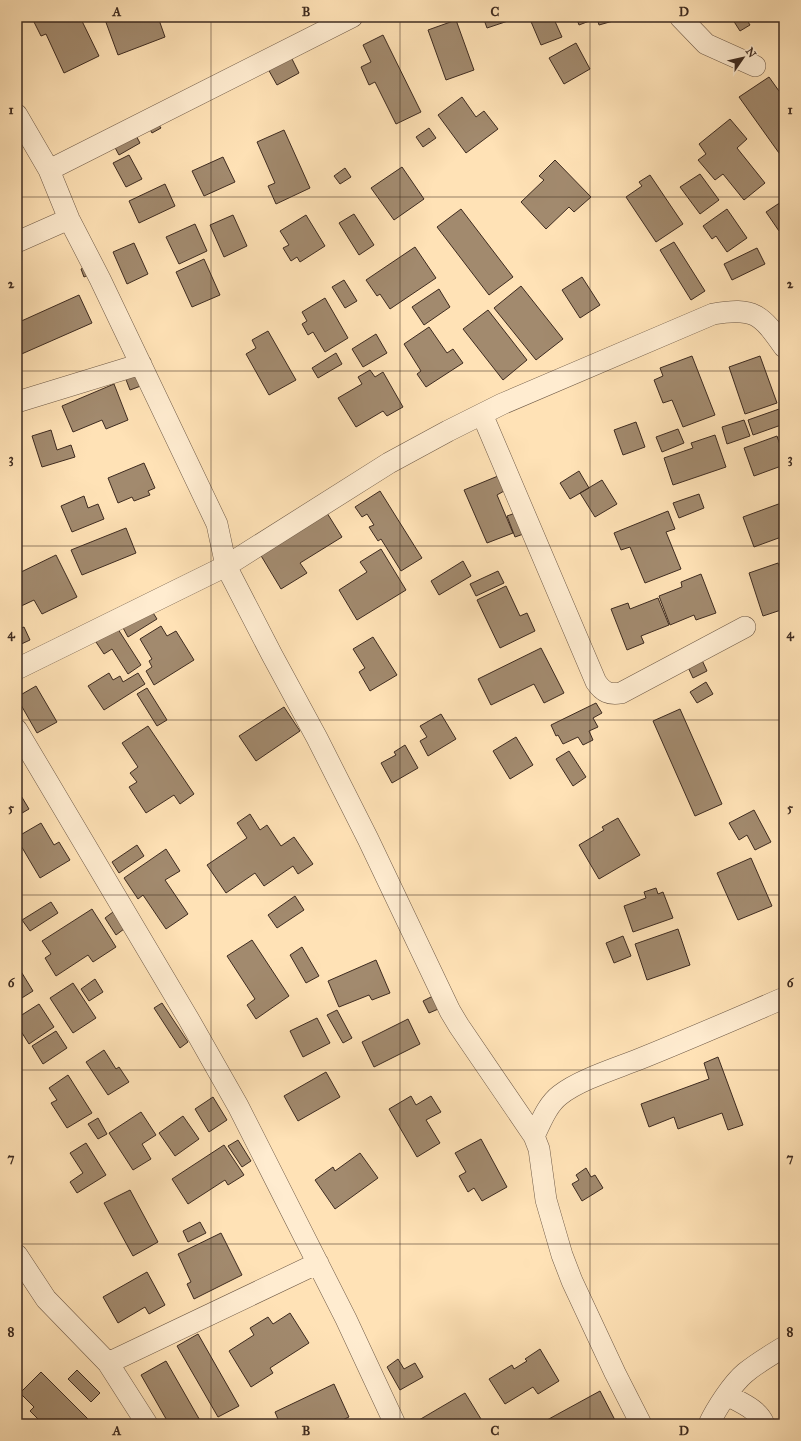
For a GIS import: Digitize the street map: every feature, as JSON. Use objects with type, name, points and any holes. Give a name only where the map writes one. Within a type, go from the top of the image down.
[{"type":"street","points":[[49,170],[352,17]]},
{"type":"street","points":[[680,17],[706,44],[755,66]]},
{"type":"street","points":[[17,115],[49,170],[68,219],[100,279],[217,524],[226,566],[317,738],[459,1026],[534,1136],[539,1149],[546,1200],[562,1255],[572,1281],[611,1366],[641,1424]]},
{"type":"street","points":[[17,242],[68,219]]},
{"type":"street","points":[[17,669],[226,566],[389,462],[482,414],[713,314],[738,311],[757,316],[775,334],[784,347]]},
{"type":"street","points":[[17,402],[141,364]]},
{"type":"street","points":[[482,414],[596,682],[601,689],[606,693],[621,693],[745,627]]},
{"type":"street","points":[[17,730],[200,1038],[238,1106],[346,1319],[395,1424]]},
{"type":"street","points":[[534,1136],[553,1102],[569,1089],[603,1073],[784,998]]},
{"type":"street","points":[[17,1255],[46,1299],[108,1363],[147,1424]]},
{"type":"street","points":[[108,1363],[318,1263]]},
{"type":"street","points":[[710,1424],[714,1413],[738,1379],[784,1347]]},
{"type":"street","points":[[727,1395],[755,1411],[762,1419],[764,1424]]},
{"type":"building","points":[[40,17],[80,17],[99,56],[64,73],[46,34],[41,36],[33,20]]},
{"type":"building","points":[[104,17],[158,17],[165,37],[118,55]]},
{"type":"building","points":[[483,17],[517,17],[517,18],[487,28]]},
{"type":"building","points":[[529,17],[553,17],[562,37],[541,45]]},
{"type":"building","points":[[576,17],[612,17],[613,21],[599,25],[597,18],[579,25]]},
{"type":"building","points":[[739,17],[745,17],[750,25],[740,31],[733,20]]},
{"type":"building","points":[[456,20],[474,70],[446,80],[428,30]]},
{"type":"building","points":[[383,35],[421,112],[396,124],[375,82],[369,85],[361,67],[371,62],[363,45]]},
{"type":"building","points":[[576,43],[590,69],[564,84],[549,58]]},
{"type":"building","points":[[291,57],[299,73],[277,85],[268,69]]},
{"type":"building","points":[[769,77],[784,98],[784,160],[739,97]]},
{"type":"building","points":[[462,97],[476,117],[484,111],[498,129],[466,153],[438,115]]},
{"type":"building","points":[[730,119],[747,139],[737,148],[765,183],[744,200],[723,174],[715,180],[698,160],[706,154],[699,144]]},
{"type":"building","points":[[156,121],[161,128],[152,133],[148,126]]},
{"type":"building","points":[[429,128],[436,138],[423,147],[416,137]]},
{"type":"building","points":[[133,130],[140,143],[119,155],[112,142]]},
{"type":"building","points":[[284,130],[310,188],[276,204],[268,186],[275,183],[257,142]]},
{"type":"building","points":[[129,155],[142,179],[126,187],[113,163]]},
{"type":"building","points":[[223,157],[235,182],[204,196],[192,171]]},
{"type":"building","points":[[555,160],[591,197],[574,212],[569,207],[546,229],[521,202],[544,180],[539,176]]},
{"type":"building","points":[[402,167],[424,199],[394,220],[371,188]]},
{"type":"building","points":[[345,168],[351,177],[340,184],[334,176]]},
{"type":"building","points":[[700,174],[719,200],[700,214],[680,187]]},
{"type":"building","points":[[650,175],[683,224],[656,242],[626,197],[642,186],[639,182]]},
{"type":"building","points":[[17,179],[21,190],[17,191]]},
{"type":"building","points":[[165,184],[175,206],[139,223],[129,201]]},
{"type":"building","points":[[784,200],[784,227],[779,231],[766,212]]},
{"type":"building","points":[[461,209],[513,277],[489,295],[437,227]]},
{"type":"building","points":[[727,209],[747,238],[727,252],[716,236],[712,239],[703,226]]},
{"type":"building","points":[[354,214],[374,245],[359,255],[339,223]]},
{"type":"building","points":[[233,215],[247,246],[224,257],[210,225]]},
{"type":"building","points":[[306,215],[325,246],[300,262],[297,257],[291,261],[283,248],[289,245],[280,231]]},
{"type":"building","points":[[195,224],[207,251],[179,264],[166,237]]},
{"type":"building","points":[[674,242],[705,291],[691,300],[660,250]]},
{"type":"building","points":[[134,243],[148,274],[127,284],[113,252]]},
{"type":"building","points":[[415,247],[436,278],[390,309],[380,294],[377,296],[366,280]]},
{"type":"building","points":[[757,248],[765,264],[732,280],[724,264]]},
{"type":"building","points":[[204,259],[220,295],[192,307],[176,272]]},
{"type":"building","points":[[90,265],[93,273],[84,277],[81,269]]},
{"type":"building","points":[[582,277],[600,305],[580,318],[562,290]]},
{"type":"building","points":[[344,280],[357,301],[345,308],[332,287]]},
{"type":"building","points":[[521,286],[563,339],[536,360],[494,308]]},
{"type":"building","points":[[439,289],[450,307],[424,325],[412,307]]},
{"type":"building","points":[[79,295],[92,323],[17,356],[17,323]]},
{"type":"building","points":[[325,298],[348,338],[325,352],[313,332],[308,335],[302,324],[307,321],[302,312]]},
{"type":"building","points":[[488,310],[527,360],[503,380],[463,329]]},
{"type":"building","points":[[429,327],[447,353],[453,349],[463,363],[426,387],[417,374],[421,371],[404,344]]},
{"type":"building","points":[[268,331],[296,380],[269,395],[246,354],[256,348],[252,340]]},
{"type":"building","points":[[376,334],[387,353],[363,367],[352,349]]},
{"type":"building","points":[[336,353],[342,364],[318,378],[312,368]]},
{"type":"building","points":[[692,356],[715,415],[683,427],[672,400],[663,403],[654,380],[663,376],[660,368]]},
{"type":"building","points":[[760,356],[777,403],[745,414],[729,367]]},
{"type":"building","points":[[370,370],[375,377],[383,372],[403,407],[387,416],[383,411],[356,427],[338,398],[362,384],[358,377]]},
{"type":"building","points":[[141,371],[146,384],[130,390],[125,377]]},
{"type":"building","points":[[114,384],[128,420],[106,429],[102,420],[73,432],[62,406]]},
{"type":"building","points":[[782,408],[784,413],[784,424],[753,435],[748,420]]},
{"type":"building","points":[[744,420],[750,436],[727,444],[722,427]]},
{"type":"building","points":[[636,422],[645,447],[623,455],[614,430]]},
{"type":"building","points":[[678,429],[684,443],[662,452],[656,437]]},
{"type":"building","points":[[51,430],[57,450],[71,445],[75,457],[42,467],[32,436]]},
{"type":"building","points":[[715,435],[726,467],[673,485],[664,458],[693,448],[691,443]]},
{"type":"building","points":[[777,436],[784,457],[784,465],[754,476],[744,448]]},
{"type":"building","points":[[144,463],[155,488],[148,491],[150,495],[134,501],[132,497],[118,503],[108,478]]},
{"type":"building","points":[[579,471],[589,488],[570,499],[560,483]]},
{"type":"building","points":[[498,476],[504,491],[497,495],[513,533],[487,543],[464,490]]},
{"type":"building","points":[[602,480],[617,504],[595,517],[580,493]]},
{"type":"building","points":[[380,491],[422,558],[401,571],[381,539],[378,541],[369,527],[374,525],[367,514],[362,517],[355,507]]},
{"type":"building","points":[[699,494],[704,508],[679,518],[673,503]]},
{"type":"building","points":[[84,496],[88,508],[98,504],[104,519],[72,532],[61,506]]},
{"type":"building","points":[[784,502],[784,536],[754,547],[743,517]]},
{"type":"building","points":[[521,511],[529,532],[515,537],[507,516]]},
{"type":"building","points":[[668,511],[675,529],[666,532],[681,569],[645,583],[630,547],[621,550],[614,533]]},
{"type":"building","points":[[327,513],[342,537],[300,563],[307,573],[281,589],[260,554]]},
{"type":"building","points":[[126,528],[136,553],[82,575],[71,550]]},
{"type":"building","points":[[381,549],[406,590],[357,620],[339,590],[367,572],[360,562]]},
{"type":"building","points":[[56,555],[77,597],[42,614],[34,600],[17,608],[17,574]]},
{"type":"building","points":[[463,561],[471,576],[439,595],[431,581]]},
{"type":"building","points":[[778,563],[784,580],[784,609],[763,616],[749,573]]},
{"type":"building","points":[[498,571],[504,583],[476,596],[470,584]]},
{"type":"building","points":[[701,574],[716,613],[696,620],[694,615],[670,625],[659,596],[682,587],[681,582]]},
{"type":"building","points":[[506,586],[520,616],[527,613],[535,631],[500,648],[477,600]]},
{"type":"building","points":[[658,598],[669,625],[641,636],[644,643],[627,650],[611,609],[628,603],[630,609]]},
{"type":"building","points":[[150,608],[157,619],[128,637],[122,626]]},
{"type":"building","points":[[116,626],[141,665],[128,674],[112,649],[104,654],[94,639]]},
{"type":"building","points":[[161,626],[167,636],[176,631],[194,660],[154,685],[146,671],[152,667],[149,661],[152,659],[140,639]]},
{"type":"building","points":[[24,627],[30,640],[17,646],[17,630]]},
{"type":"building","points":[[373,637],[397,675],[370,691],[359,672],[365,668],[353,649]]},
{"type":"building","points":[[541,648],[564,693],[544,703],[534,684],[491,705],[478,679]]},
{"type":"building","points":[[701,658],[707,671],[693,678],[687,665]]},
{"type":"building","points":[[109,673],[113,680],[120,676],[123,682],[138,673],[145,684],[104,710],[88,686]]},
{"type":"building","points":[[706,682],[713,694],[697,703],[690,692]]},
{"type":"building","points":[[36,686],[57,722],[37,733],[17,698]]},
{"type":"building","points":[[147,688],[167,720],[157,726],[137,694]]},
{"type":"building","points":[[596,703],[602,713],[593,718],[598,727],[589,731],[593,740],[583,745],[578,737],[563,744],[558,735],[556,736],[551,725]]},
{"type":"building","points":[[284,707],[300,731],[256,761],[239,736]]},
{"type":"building","points":[[680,709],[722,804],[695,816],[653,721]]},
{"type":"building","points":[[441,714],[456,739],[428,756],[420,741],[427,737],[420,726]]},
{"type":"building","points":[[148,726],[194,794],[180,804],[174,795],[146,813],[129,787],[137,782],[130,773],[138,767],[122,743]]},
{"type":"building","points":[[516,737],[533,765],[510,779],[493,751]]},
{"type":"building","points":[[405,745],[418,768],[392,783],[381,763],[396,755],[394,752]]},
{"type":"building","points":[[569,751],[586,777],[573,786],[556,759]]},
{"type":"building","points":[[17,789],[29,809],[17,816]]},
{"type":"building","points":[[754,810],[771,842],[755,850],[747,835],[739,840],[729,823]]},
{"type":"building","points":[[250,814],[260,830],[267,825],[281,846],[294,837],[313,864],[298,874],[293,866],[264,886],[255,873],[226,893],[207,865],[247,838],[237,823]]},
{"type":"building","points":[[618,818],[640,855],[599,879],[579,845],[604,830],[602,827]]},
{"type":"building","points":[[41,823],[54,845],[59,842],[70,860],[40,878],[17,837]]},
{"type":"building","points":[[137,845],[144,856],[119,873],[112,862]]},
{"type":"building","points":[[166,849],[180,871],[165,880],[188,914],[166,929],[143,895],[138,899],[124,878]]},
{"type":"building","points":[[751,858],[772,906],[738,920],[717,873]]},
{"type":"building","points":[[656,888],[658,894],[663,892],[673,918],[633,932],[624,906],[646,898],[644,892]]},
{"type":"building","points":[[295,896],[304,910],[277,928],[268,915]]},
{"type":"building","points":[[51,902],[58,913],[30,931],[22,920]]},
{"type":"building","points":[[92,909],[116,947],[93,962],[88,955],[56,976],[45,958],[51,954],[42,941]]},
{"type":"building","points":[[113,912],[124,929],[116,935],[105,918]]},
{"type":"building","points":[[678,929],[690,965],[647,980],[635,944]]},
{"type":"building","points":[[623,936],[631,956],[614,963],[606,943]]},
{"type":"building","points":[[252,940],[289,996],[256,1019],[247,1005],[255,999],[227,956]]},
{"type":"building","points":[[302,947],[319,976],[306,983],[290,955]]},
{"type":"building","points":[[376,960],[390,993],[372,1000],[369,995],[339,1007],[328,981]]},
{"type":"building","points":[[17,965],[33,991],[17,1001]]},
{"type":"building","points":[[95,979],[103,992],[89,1001],[81,989]]},
{"type":"building","points":[[73,983],[96,1018],[73,1033],[50,998]]},
{"type":"building","points":[[437,994],[443,1007],[429,1013],[423,1001]]},
{"type":"building","points":[[162,1003],[188,1042],[180,1048],[154,1008]]},
{"type":"building","points":[[39,1004],[54,1027],[29,1044],[17,1025],[17,1018]]},
{"type":"building","points":[[337,1010],[352,1038],[343,1043],[327,1015]]},
{"type":"building","points":[[317,1018],[330,1043],[303,1057],[290,1031]]},
{"type":"building","points":[[408,1019],[420,1044],[374,1067],[362,1042]]},
{"type":"building","points":[[56,1031],[67,1048],[43,1064],[32,1046]]},
{"type":"building","points":[[104,1050],[116,1069],[119,1067],[129,1082],[108,1095],[86,1062]]},
{"type":"building","points":[[718,1057],[743,1125],[728,1130],[722,1113],[678,1129],[674,1117],[649,1127],[641,1104],[709,1079],[704,1063]]},
{"type":"building","points":[[326,1072],[340,1097],[298,1121],[284,1096]]},
{"type":"building","points":[[68,1075],[92,1113],[67,1128],[51,1103],[57,1100],[49,1088]]},
{"type":"building","points":[[411,1096],[416,1105],[431,1096],[441,1112],[426,1120],[440,1143],[417,1157],[389,1109]]},
{"type":"building","points":[[213,1097],[227,1120],[209,1132],[195,1109]]},
{"type":"building","points":[[141,1112],[156,1135],[142,1144],[151,1159],[133,1170],[109,1133]]},
{"type":"building","points":[[183,1116],[199,1139],[175,1156],[159,1133]]},
{"type":"building","points":[[98,1118],[107,1134],[98,1139],[88,1124]]},
{"type":"building","points":[[481,1139],[507,1187],[482,1201],[474,1188],[468,1192],[459,1176],[466,1172],[455,1153]]},
{"type":"building","points":[[238,1140],[251,1161],[242,1167],[228,1146]]},
{"type":"building","points":[[86,1143],[106,1175],[77,1193],[70,1182],[83,1173],[70,1153]]},
{"type":"building","points":[[224,1145],[244,1175],[228,1185],[225,1180],[188,1204],[172,1179]]},
{"type":"building","points":[[360,1153],[378,1178],[335,1209],[315,1180],[333,1167],[335,1171]]},
{"type":"building","points":[[586,1168],[591,1177],[595,1175],[603,1188],[582,1201],[572,1184],[579,1180],[576,1175]]},
{"type":"building","points":[[130,1190],[158,1242],[133,1256],[104,1203]]},
{"type":"building","points":[[200,1222],[206,1233],[188,1242],[183,1231]]},
{"type":"building","points":[[221,1233],[242,1275],[194,1299],[187,1284],[191,1282],[178,1254]]},
{"type":"building","points":[[147,1272],[165,1305],[149,1314],[145,1307],[118,1323],[103,1297]]},
{"type":"building","points":[[290,1313],[309,1343],[270,1368],[273,1373],[251,1387],[229,1351],[254,1335],[250,1328],[268,1317],[273,1324]]},
{"type":"building","points":[[198,1334],[239,1406],[218,1417],[177,1346]]},
{"type":"building","points":[[540,1349],[559,1381],[538,1394],[533,1387],[505,1404],[489,1379],[512,1365],[514,1369],[527,1361],[525,1359]]},
{"type":"building","points":[[398,1359],[404,1369],[415,1363],[423,1377],[400,1390],[387,1367]]},
{"type":"building","points":[[166,1361],[202,1424],[169,1424],[141,1375]]},
{"type":"building","points":[[77,1370],[100,1393],[91,1402],[68,1379]]},
{"type":"building","points":[[41,1372],[91,1422],[88,1424],[43,1424],[30,1411],[34,1407],[20,1393]]},
{"type":"building","points":[[334,1384],[349,1417],[334,1424],[280,1424],[275,1412]]},
{"type":"building","points":[[600,1391],[617,1424],[549,1424],[547,1420]]},
{"type":"building","points":[[465,1393],[481,1419],[473,1424],[421,1424],[419,1420]]}]
